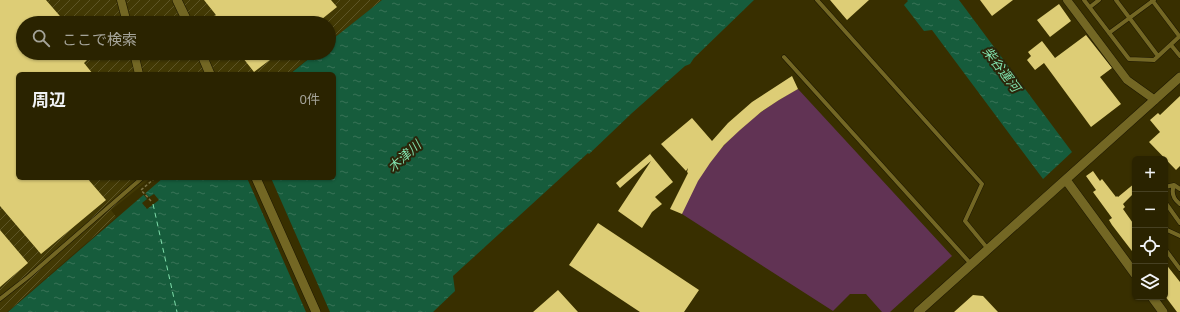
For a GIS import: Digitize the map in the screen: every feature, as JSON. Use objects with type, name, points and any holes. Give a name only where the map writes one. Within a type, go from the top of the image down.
[{"type":"street","points":[[121,0],[125,16]]},
{"type":"street","points":[[178,0],[185,16]]},
{"type":"street","points":[[1067,0],[1127,80],[1155,100]]},
{"type":"street","points":[[136,60],[139,72]]},
{"type":"street","points":[[204,60],[209,72]]},
{"type":"street","points":[[918,312],[1180,77]]},
{"type":"street","points":[[257,180],[316,312]]},
{"type":"street","points":[[1066,180],[1132,270]]},
{"type":"street","points":[[1154,300],[1163,312]]},
{"type":"lane","points":[[817,0],[982,184],[965,221],[989,249]]},
{"type":"lane","points":[[1084,0],[1090,7],[1109,33],[1129,59],[1154,60],[1180,36],[1153,0],[1109,33]]},
{"type":"lane","points":[[1090,7],[1099,0]]},
{"type":"lane","points":[[1116,0],[1158,56]]},
{"type":"lane","points":[[1171,45],[1180,56]]},
{"type":"lane","points":[[784,57],[971,264]]},
{"type":"lane","points":[[0,299],[28,277],[140,180]]},
{"type":"lane","points":[[1174,185],[1172,190],[1173,196],[1180,204]]},
{"type":"lane","points":[[1168,186],[1174,185],[1180,189]]},
{"type":"lane","points":[[1168,206],[1180,223]]},
{"type":"lane","points":[[1168,231],[1180,236]]},
{"type":"lane","points":[[1168,253],[1180,268]]},
{"type":"path","points":[[151,201],[141,190],[153,180]]},
{"type":"shaded area","points":[[0,0],[117,0],[120,16],[16,16],[16,60],[132,60],[135,72],[16,72],[16,180],[148,180],[111,210],[116,217],[7,312],[0,312]]},
{"type":"shaded area","points":[[126,0],[382,0],[336,36],[336,16],[129,16]]},
{"type":"shaded area","points":[[140,60],[306,60],[291,72],[143,72]]},
{"type":"shaded area","points":[[798,89],[952,256],[890,312],[882,312],[866,294],[850,294],[833,311],[682,214],[690,194],[701,175],[728,141],[761,112]]},
{"type":"water","name":"木津川","points":[[382,0],[754,0],[694,58],[690,64],[685,66],[632,113],[589,154],[588,153],[453,276],[455,291],[433,312],[8,312],[161,180],[336,180],[336,72],[292,72],[307,60],[336,60],[336,36]]},
{"type":"water","name":"柴谷運河","points":[[907,0],[959,0],[1072,152],[1043,179],[932,30],[924,31],[904,5],[908,1]]},
{"type":"pier","points":[[248,180],[272,180],[330,312],[306,312]]},
{"type":"pier","points":[[145,193],[149,197],[154,194],[159,200],[147,209],[142,203],[147,199],[143,194]]},
{"type":"building","points":[[0,0],[46,0],[60,16],[16,16],[16,60],[87,60],[84,63],[91,72],[16,72],[16,180],[89,180],[106,200],[41,254],[0,206]]},
{"type":"building","points":[[204,0],[331,0],[337,7],[326,16],[215,16],[216,15]]},
{"type":"building","points":[[830,0],[869,0],[847,20]]},
{"type":"building","points":[[980,0],[1013,0],[992,16]]},
{"type":"building","points":[[1059,4],[1071,21],[1050,37],[1037,20]]},
{"type":"building","points":[[1086,35],[1112,68],[1100,77],[1121,104],[1091,127],[1044,63],[1035,70],[1027,60],[1031,56],[1028,52],[1042,41],[1055,58]]},
{"type":"building","points":[[245,60],[270,60],[254,72]]},
{"type":"building","points":[[792,76],[798,89],[761,112],[724,145],[698,181],[682,214],[670,209],[688,173],[688,168],[686,171],[661,144],[692,118],[712,141],[728,123],[752,102]]},
{"type":"building","points":[[1180,96],[1180,166],[1176,170],[1168,162],[1168,156],[1162,156],[1149,142],[1160,132],[1150,120],[1158,113],[1160,115]]},
{"type":"building","points":[[650,154],[673,182],[655,197],[662,204],[652,212],[642,228],[618,211],[651,161],[620,188],[616,183]]},
{"type":"building","points":[[1093,171],[1100,181],[1102,179],[1116,197],[1132,185],[1132,195],[1123,204],[1125,207],[1123,209],[1132,222],[1132,251],[1112,225],[1109,220],[1112,218],[1093,192],[1096,190],[1086,176]]},
{"type":"building","points":[[598,223],[699,290],[684,312],[640,312],[569,265]]},
{"type":"building","points":[[0,230],[28,263],[0,287]]},
{"type":"building","points":[[1168,267],[1180,282],[1180,312],[1177,312],[1168,300]]},
{"type":"building","points":[[558,290],[578,312],[533,312]]},
{"type":"building","points":[[973,295],[983,296],[998,312],[954,312]]},
{"type":"ferry route","points":[[153,204],[177,312]]}]
